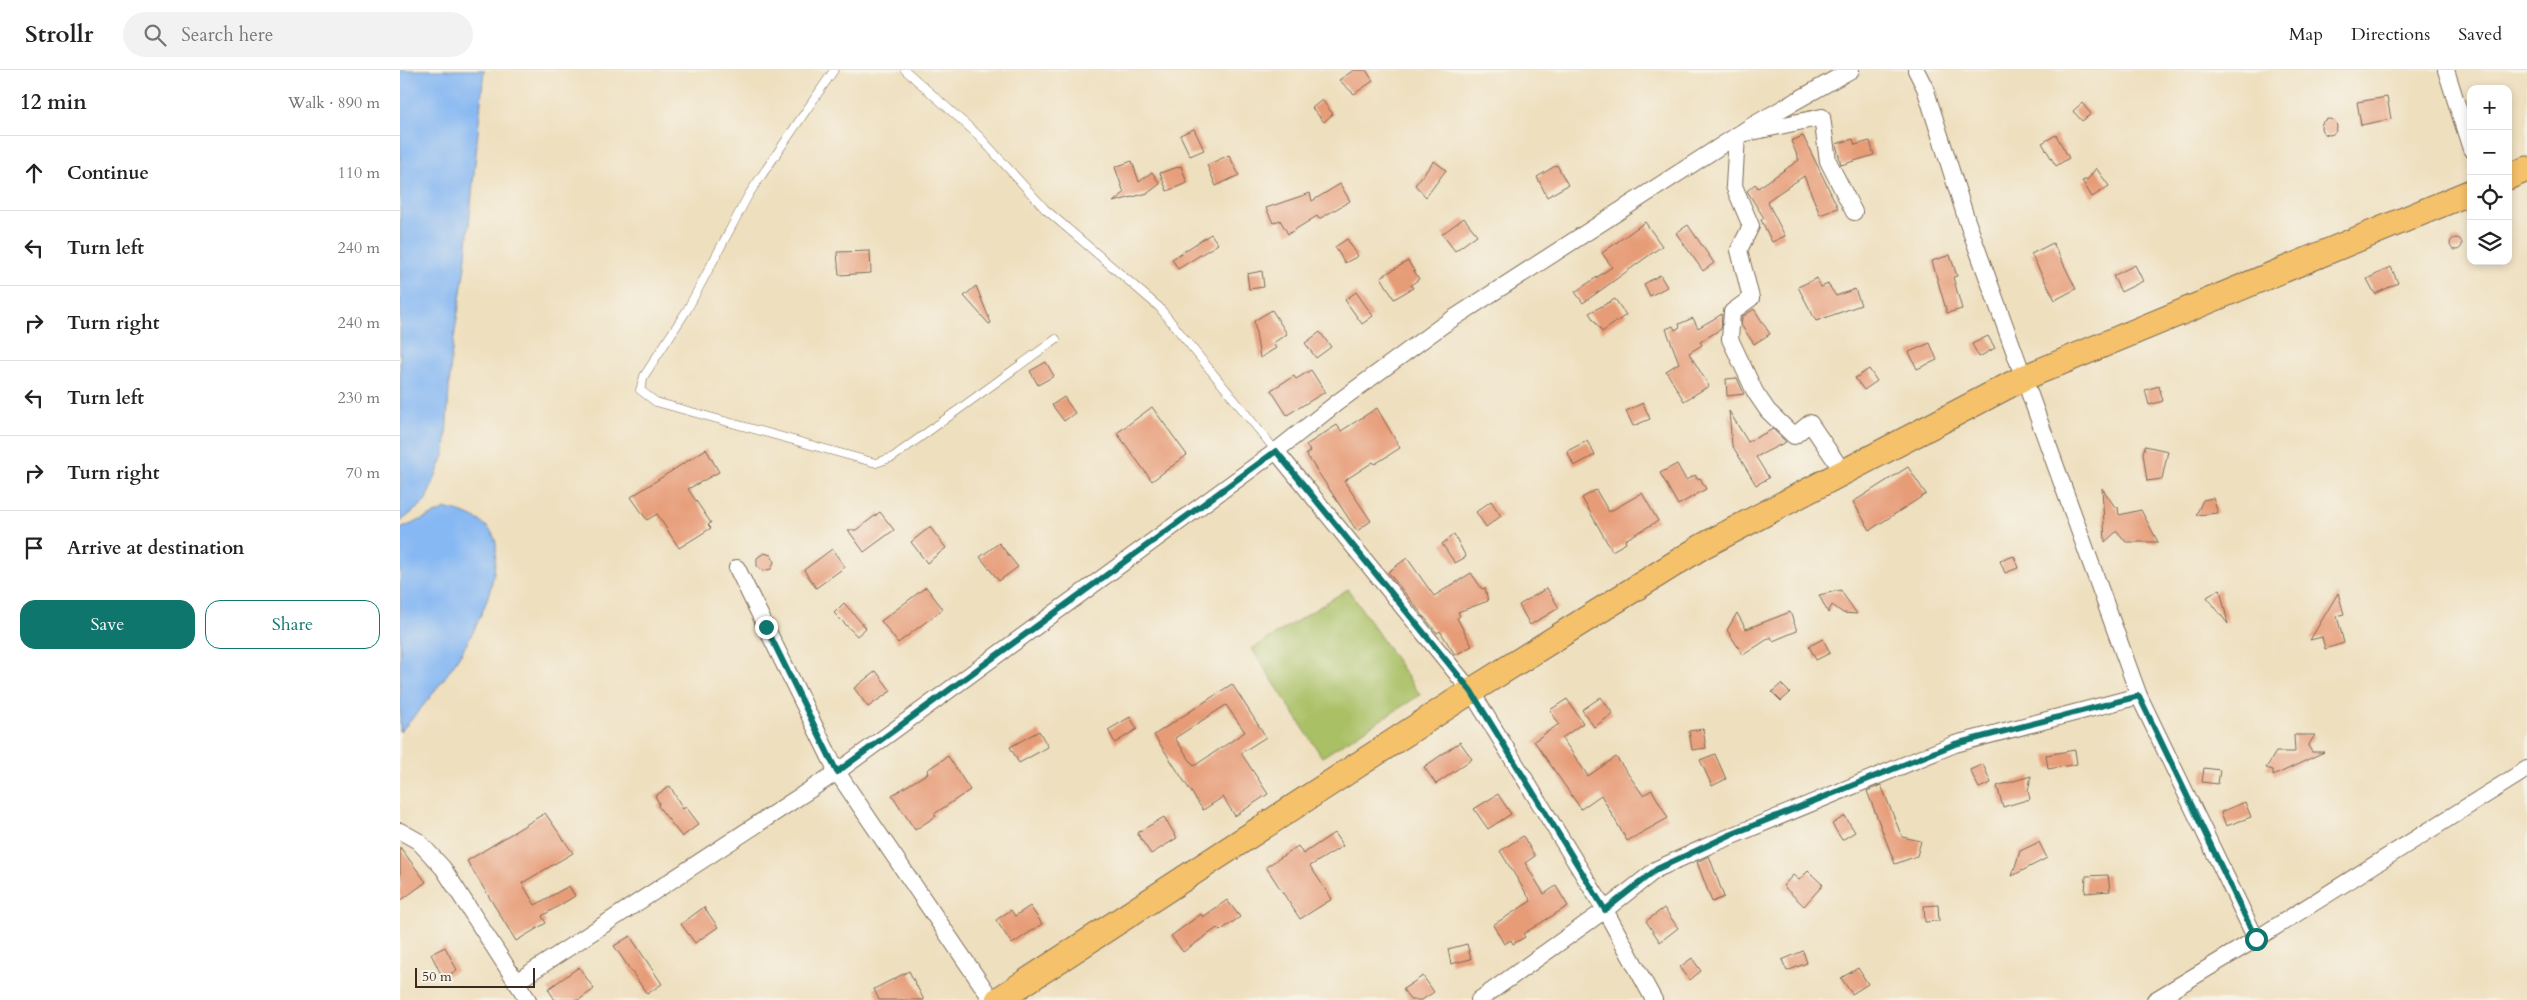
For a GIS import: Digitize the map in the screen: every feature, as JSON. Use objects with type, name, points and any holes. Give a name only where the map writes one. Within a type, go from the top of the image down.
[{"type":"main road","points":[[2512,175],[2527,169]]},
{"type":"main road","points":[[998,1000],[1471,691],[1703,546],[2023,378],[2467,194]]},
{"type":"street","points":[[516,982],[837,772],[1276,451],[1338,402],[1443,325],[1737,135],[1851,70]]},
{"type":"street","points":[[1916,70],[1925,88],[1967,221],[2139,696],[2256,939]]},
{"type":"street","points":[[2446,70],[2467,136]]},
{"type":"street","points":[[1737,135],[1822,117],[1828,161],[1854,212]]},
{"type":"street","points":[[1737,135],[1734,186],[1751,226],[1738,250],[1751,298],[1732,312],[1730,339],[1755,392],[1768,411],[1794,436],[1810,423],[1843,472]]},
{"type":"street","points":[[1276,451],[1471,691],[1605,910],[1654,1000]]},
{"type":"street","points":[[737,568],[837,772],[992,1000]]},
{"type":"street","points":[[1479,1000],[1605,910],[1657,869],[1730,835],[1955,744],[2139,696]]},
{"type":"street","points":[[2155,1000],[2527,769]]},
{"type":"street","points":[[400,831],[418,841],[443,868],[528,1000]]},
{"type":"lane","points":[[834,70],[749,194],[687,310],[644,376],[640,390],[644,395],[656,402],[876,463],[893,457],[1056,339]]},
{"type":"lane","points":[[905,70],[978,135],[1045,208],[1159,307],[1276,451]]},
{"type":"green space","points":[[1348,589],[1420,695],[1322,757],[1252,649]]},
{"type":"water","points":[[400,70],[484,70],[465,266],[451,358],[445,453],[425,502],[400,522]]},
{"type":"water","points":[[446,509],[477,519],[494,536],[496,551],[491,587],[473,632],[460,654],[431,696],[400,732],[400,529]]},
{"type":"building","points":[[1354,70],[1366,70],[1373,81],[1354,94],[1339,80]]},
{"type":"building","points":[[2387,97],[2391,119],[2361,125],[2357,102]]},
{"type":"building","points":[[1322,100],[1333,114],[1324,122],[1312,108]]},
{"type":"building","points":[[2082,103],[2091,114],[2082,121],[2073,111]]},
{"type":"building","points":[[2326,119],[2332,119],[2337,124],[2335,133],[2326,135],[2321,130],[2321,124]]},
{"type":"building","points":[[1194,129],[1204,150],[1190,156],[1180,135]]},
{"type":"building","points":[[2056,135],[2069,158],[2056,166],[2042,143]]},
{"type":"building","points":[[1803,136],[1838,208],[1820,215],[1804,176],[1767,201],[1785,236],[1772,242],[1761,220],[1764,218],[1747,191],[1755,184],[1758,188],[1799,160],[1791,141]]},
{"type":"building","points":[[1853,139],[1855,145],[1870,141],[1874,155],[1841,165],[1836,144]]},
{"type":"building","points":[[1229,155],[1239,175],[1216,186],[1207,165]]},
{"type":"building","points":[[1132,161],[1139,182],[1152,172],[1160,184],[1148,193],[1113,202],[1124,193],[1115,167]]},
{"type":"building","points":[[1434,161],[1446,170],[1426,197],[1415,185]]},
{"type":"building","points":[[1557,165],[1568,185],[1547,197],[1537,177]]},
{"type":"building","points":[[1181,166],[1187,183],[1167,191],[1160,173]]},
{"type":"building","points":[[2096,168],[2109,186],[2092,197],[2082,181],[2088,179]]},
{"type":"building","points":[[1340,184],[1350,201],[1319,219],[1317,216],[1288,234],[1280,220],[1273,223],[1266,208],[1310,193],[1312,201]]},
{"type":"building","points":[[1464,218],[1477,235],[1455,251],[1442,234]]},
{"type":"building","points":[[1645,222],[1662,246],[1583,303],[1575,292],[1612,267],[1602,253]]},
{"type":"building","points":[[1688,225],[1714,263],[1703,271],[1676,233]]},
{"type":"building","points":[[1211,234],[1218,244],[1178,269],[1172,259]]},
{"type":"building","points":[[2458,238],[2461,239],[2461,249],[2454,250],[2451,249],[2450,242],[2451,239]]},
{"type":"building","points":[[1347,239],[1358,256],[1345,263],[1335,247]]},
{"type":"building","points":[[2053,243],[2076,289],[2055,300],[2031,254]]},
{"type":"building","points":[[870,251],[871,273],[839,275],[837,252]]},
{"type":"building","points":[[1950,255],[1957,276],[1953,277],[1962,309],[1947,313],[1932,261]]},
{"type":"building","points":[[1408,261],[1419,279],[1411,285],[1413,288],[1394,299],[1381,277]]},
{"type":"building","points":[[2135,265],[2143,281],[2121,292],[2113,276]]},
{"type":"building","points":[[2391,267],[2398,283],[2375,294],[2367,279]]},
{"type":"building","points":[[1262,271],[1264,287],[1249,289],[1247,274]]},
{"type":"building","points":[[1660,275],[1667,287],[1650,296],[1644,284]]},
{"type":"building","points":[[1817,278],[1821,287],[1828,284],[1836,296],[1855,289],[1861,305],[1816,321],[1798,287]]},
{"type":"building","points":[[976,286],[991,323],[989,324],[964,296]]},
{"type":"building","points":[[1356,292],[1373,316],[1362,324],[1345,300]]},
{"type":"building","points":[[1615,299],[1626,315],[1602,332],[1589,313]]},
{"type":"building","points":[[1754,309],[1770,334],[1754,344],[1741,325],[1742,317]]},
{"type":"building","points":[[1272,310],[1287,334],[1273,343],[1276,348],[1260,358],[1254,321]]},
{"type":"building","points":[[1722,314],[1721,329],[1700,342],[1702,345],[1689,353],[1709,386],[1684,401],[1666,371],[1679,363],[1666,329],[1673,326],[1675,330],[1680,327],[1679,324],[1693,318],[1698,328]]},
{"type":"building","points":[[1320,332],[1331,347],[1316,358],[1305,343]]},
{"type":"building","points":[[1988,336],[1995,348],[1979,357],[1972,344]]},
{"type":"building","points":[[1930,343],[1937,360],[1917,369],[1909,352]]},
{"type":"building","points":[[1046,362],[1054,376],[1038,385],[1030,371]]},
{"type":"building","points":[[1869,369],[1877,381],[1864,390],[1855,378]]},
{"type":"building","points":[[1311,370],[1325,392],[1287,415],[1271,390],[1294,376],[1296,379]]},
{"type":"building","points":[[1737,378],[1744,394],[1727,396],[1726,379]]},
{"type":"building","points":[[2159,386],[2163,401],[2149,405],[2145,390]]},
{"type":"building","points":[[1064,397],[1075,413],[1064,421],[1052,405]]},
{"type":"building","points":[[1643,403],[1650,419],[1633,426],[1626,411]]},
{"type":"building","points":[[1152,407],[1187,455],[1152,481],[1117,433]]},
{"type":"building","points":[[1377,408],[1400,448],[1375,464],[1373,462],[1344,481],[1371,521],[1357,531],[1306,454],[1310,451],[1306,445],[1337,425],[1341,431]]},
{"type":"building","points":[[1729,411],[1748,442],[1773,429],[1786,442],[1756,457],[1769,478],[1756,485],[1732,445]]},
{"type":"building","points":[[1587,441],[1595,455],[1574,466],[1567,451]]},
{"type":"building","points":[[2145,446],[2168,451],[2162,479],[2147,481],[2143,453]]},
{"type":"building","points":[[706,449],[719,472],[688,489],[711,523],[708,525],[711,528],[679,548],[657,514],[647,520],[631,497]]},
{"type":"building","points":[[1677,464],[1686,480],[1695,475],[1697,479],[1700,478],[1706,489],[1678,505],[1660,473]]},
{"type":"building","points":[[1908,467],[1926,494],[1870,530],[1853,502]]},
{"type":"building","points":[[2102,488],[2115,507],[2118,507],[2119,515],[2141,510],[2158,542],[2126,542],[2117,531],[2105,542]]},
{"type":"building","points":[[1596,490],[1609,512],[1642,493],[1658,521],[1625,540],[1626,543],[1612,551],[1582,498]]},
{"type":"building","points":[[2213,498],[2218,513],[2196,515],[2203,500]]},
{"type":"building","points":[[1491,501],[1501,516],[1486,527],[1476,512]]},
{"type":"building","points":[[880,512],[894,530],[864,552],[848,530],[856,530]]},
{"type":"building","points":[[930,527],[946,548],[927,563],[911,542]]},
{"type":"building","points":[[1454,534],[1466,557],[1455,563],[1442,544]]},
{"type":"building","points":[[999,543],[1018,567],[999,581],[980,557]]},
{"type":"building","points":[[832,549],[845,567],[816,588],[804,570]]},
{"type":"building","points":[[764,553],[771,555],[774,562],[771,569],[763,571],[757,566],[757,558]]},
{"type":"building","points":[[2014,556],[2018,568],[2005,573],[2000,561]]},
{"type":"building","points":[[1407,558],[1434,596],[1471,573],[1482,589],[1485,588],[1488,601],[1458,612],[1460,616],[1457,618],[1472,646],[1455,655],[1440,631],[1437,633],[1388,572]]},
{"type":"building","points":[[926,587],[943,609],[898,643],[881,621]]},
{"type":"building","points":[[1547,588],[1559,608],[1530,625],[1519,605]]},
{"type":"building","points":[[2220,589],[2228,624],[2207,597]]},
{"type":"building","points":[[1841,590],[1857,614],[1843,613],[1832,605],[1828,613],[1819,595]]},
{"type":"building","points":[[2338,593],[2344,614],[2337,616],[2344,643],[2325,649],[2322,637],[2310,640]]},
{"type":"building","points":[[844,603],[866,628],[857,636],[834,613]]},
{"type":"building","points":[[1790,612],[1797,631],[1773,641],[1771,637],[1743,655],[1727,630],[1737,613],[1746,629]]},
{"type":"building","points":[[1823,639],[1830,653],[1816,660],[1809,646]]},
{"type":"building","points":[[876,671],[891,691],[868,707],[854,688]]},
{"type":"building","points":[[1232,684],[1266,737],[1241,753],[1268,794],[1235,816],[1223,797],[1203,810],[1154,735]],"holes":[[[1226,705],[1245,732],[1194,766],[1175,738]]]},
{"type":"building","points":[[1781,684],[1790,693],[1781,701],[1772,692]]},
{"type":"building","points":[[1601,697],[1613,714],[1594,727],[1582,710]]},
{"type":"building","points":[[1567,699],[1583,723],[1562,738],[1588,776],[1616,757],[1643,795],[1652,790],[1668,818],[1627,841],[1601,795],[1581,809],[1534,741],[1559,724],[1550,710]]},
{"type":"building","points":[[1130,717],[1137,729],[1115,743],[1108,730]]},
{"type":"building","points":[[1703,729],[1706,748],[1692,750],[1689,731]]},
{"type":"building","points":[[1039,731],[1048,747],[1019,763],[1010,747]]},
{"type":"building","points":[[2294,735],[2315,735],[2308,746],[2312,752],[2324,752],[2273,776],[2273,770],[2266,768],[2276,752],[2295,752]]},
{"type":"building","points":[[1460,742],[1472,759],[1436,784],[1424,767]]},
{"type":"building","points":[[2075,750],[2077,764],[2048,769],[2046,755]]},
{"type":"building","points":[[1715,754],[1726,779],[1712,786],[1700,760]]},
{"type":"building","points":[[948,756],[970,790],[934,814],[936,816],[915,830],[892,795],[928,773],[927,770]]},
{"type":"building","points":[[1983,764],[1991,783],[1979,788],[1970,770]]},
{"type":"building","points":[[2204,768],[2220,770],[2218,784],[2202,782]]},
{"type":"building","points":[[2031,776],[2028,791],[2030,799],[2003,807],[1997,786]]},
{"type":"building","points":[[1881,785],[1902,837],[1921,841],[1917,856],[1895,864],[1867,791]]},
{"type":"building","points":[[670,786],[683,809],[686,807],[699,824],[682,837],[658,806],[659,803],[655,796]]},
{"type":"building","points":[[1498,794],[1511,814],[1488,829],[1474,809]]},
{"type":"building","points":[[2245,802],[2251,817],[2226,826],[2221,812]]},
{"type":"building","points":[[545,813],[573,853],[522,883],[535,905],[569,886],[575,896],[542,916],[546,923],[516,941],[467,861]]},
{"type":"building","points":[[1845,816],[1855,832],[1842,840],[1832,824]]},
{"type":"building","points":[[1164,817],[1177,838],[1151,854],[1137,833]]},
{"type":"building","points":[[1334,833],[1343,846],[1310,866],[1332,899],[1300,919],[1266,867],[1298,846],[1303,854]]},
{"type":"building","points":[[1523,836],[1535,856],[1525,863],[1544,894],[1556,886],[1568,906],[1523,934],[1525,937],[1513,944],[1511,940],[1504,944],[1493,925],[1531,901],[1500,851]]},
{"type":"building","points":[[2039,842],[2047,858],[2012,876],[2020,851]]},
{"type":"building","points":[[400,847],[426,882],[400,901]]},
{"type":"building","points":[[1709,856],[1724,897],[1712,902],[1697,862]]},
{"type":"building","points":[[1808,871],[1823,885],[1804,906],[1783,886],[1793,875],[1799,880]]},
{"type":"building","points":[[2108,875],[2110,891],[2085,893],[2086,876]]},
{"type":"building","points":[[1227,900],[1240,917],[1220,931],[1217,928],[1183,952],[1171,936],[1201,914],[1203,917]]},
{"type":"building","points":[[1938,905],[1939,921],[1925,922],[1924,906]]},
{"type":"building","points":[[1030,906],[1042,924],[1012,944],[996,920],[1011,910],[1015,916]]},
{"type":"building","points":[[704,907],[718,927],[695,943],[681,924]]},
{"type":"building","points":[[1664,908],[1678,928],[1660,942],[1646,921]]},
{"type":"building","points":[[630,936],[662,984],[647,994],[614,946]]},
{"type":"building","points":[[1467,944],[1471,959],[1451,964],[1448,949]]},
{"type":"building","points":[[445,947],[457,970],[443,978],[431,954]]},
{"type":"building","points":[[1803,951],[1807,963],[1787,971],[1782,960]]},
{"type":"building","points":[[1692,958],[1701,971],[1690,980],[1680,967]]},
{"type":"building","points":[[579,967],[594,989],[579,1000],[555,1000],[548,989]]},
{"type":"building","points":[[1858,968],[1868,984],[1852,994],[1841,978]]},
{"type":"building","points":[[909,971],[924,1000],[879,1000],[874,989]]},
{"type":"building","points":[[1423,976],[1434,992],[1422,1000],[1410,1000],[1403,989]]},
{"type":"route","points":[[766,627],[837,772],[1276,451],[1471,691],[1605,910],[1657,869],[1730,835],[1955,744],[2139,696],[2256,939]]}]
